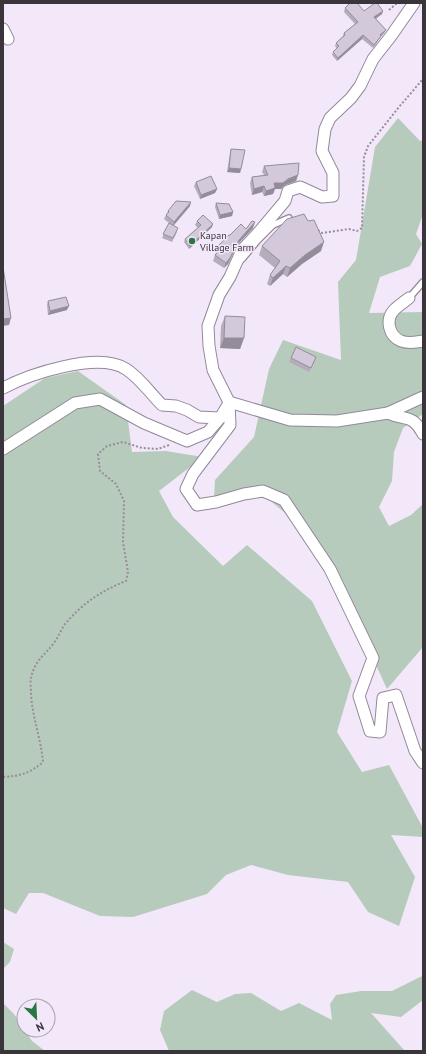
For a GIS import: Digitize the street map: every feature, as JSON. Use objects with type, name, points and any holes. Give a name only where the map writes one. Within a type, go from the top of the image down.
[{"type":"street","points":[[414,3],[391,36],[372,59],[360,86],[351,98],[330,118],[324,129],[322,151],[333,173],[333,196],[322,197],[300,187],[288,191],[285,201],[242,250],[230,277],[219,296],[208,326],[208,346],[213,370],[229,402],[230,425],[193,474],[186,489],[197,505],[263,491],[284,500],[330,569],[372,658],[359,696],[370,731],[380,732],[382,698],[396,695],[415,751],[423,763]]},
{"type":"street","points":[[409,298],[391,315],[389,327],[396,338],[401,341],[423,341]]},
{"type":"street","points":[[3,388],[56,368],[94,362],[108,362],[124,367],[138,377],[162,405],[176,406],[199,417],[220,418]]},
{"type":"street","points":[[229,402],[290,420],[337,421],[388,413],[423,397]]},
{"type":"street","points":[[3,449],[75,403],[100,399],[144,423],[187,441],[208,432],[220,418],[229,402]]},
{"type":"street","points":[[388,413],[394,416],[406,417],[418,424],[423,434]]},
{"type":"lane","points":[[237,261],[243,258],[273,225],[289,218]]},
{"type":"lane","points":[[409,298],[423,282]]},
{"type":"path","points":[[389,10],[396,4],[400,3]]},
{"type":"path","points":[[313,228],[322,233],[349,229],[357,231],[362,228],[364,157],[368,146],[423,79]]},
{"type":"path","points":[[3,777],[14,776],[33,770],[43,762],[42,747],[34,718],[30,678],[38,660],[54,643],[64,626],[94,596],[126,581],[128,572],[123,542],[124,500],[116,484],[100,471],[98,454],[108,446],[123,442],[142,448],[158,449],[182,439]]},
{"type":"green space","points":[[398,118],[420,141],[423,140],[423,214],[416,234],[422,244],[410,266],[380,277],[369,313],[423,312],[423,414],[403,428],[394,452],[392,481],[379,507],[389,526],[411,515],[423,504],[423,647],[387,689],[338,582],[296,522],[261,493],[214,498],[215,480],[254,437],[269,369],[283,340],[341,360],[338,282],[356,260],[375,147]]},
{"type":"green space","points":[[78,371],[126,405],[132,452],[166,451],[203,457],[159,491],[173,517],[223,566],[247,545],[312,601],[352,681],[337,732],[362,772],[389,765],[423,828],[423,837],[391,835],[415,877],[399,926],[368,912],[348,882],[288,875],[251,865],[226,875],[207,894],[133,917],[100,916],[43,893],[29,893],[16,914],[3,908],[3,406],[45,378]]},
{"type":"green space","points":[[3,942],[14,949],[10,962],[3,969]]},
{"type":"green space","points":[[423,973],[423,1000],[401,1017],[371,1013],[405,1051],[169,1051],[160,1030],[164,1011],[192,990],[217,1002],[235,994],[251,993],[281,1011],[299,1003],[332,1020],[330,1004],[336,995],[361,991],[392,991],[422,976]]},
{"type":"green space","points":[[4,1004],[16,1017],[16,1038],[30,1038],[45,1051],[3,1051]]},
{"type":"building","points":[[350,3],[357,3],[364,11],[377,3],[383,11],[374,17],[386,30],[380,35],[381,36],[374,45],[363,35],[338,58],[333,52],[339,46],[336,43],[345,35],[344,33],[358,22],[345,8]]},
{"type":"building","points":[[231,149],[245,150],[241,169],[229,168]]},
{"type":"building","points":[[299,163],[298,175],[283,183],[274,183],[275,188],[266,191],[264,186],[254,189],[252,177],[268,175],[264,166]]},
{"type":"building","points":[[211,176],[217,189],[201,195],[196,182]]},
{"type":"building","points":[[176,201],[191,202],[174,222],[166,215]]},
{"type":"building","points":[[216,203],[229,204],[233,212],[220,215]]},
{"type":"building","points":[[304,214],[308,221],[314,220],[324,242],[305,255],[290,268],[286,266],[273,278],[270,275],[280,261],[262,246],[287,219]]},
{"type":"building","points":[[203,215],[213,224],[190,246],[185,239],[201,225],[197,221]]},
{"type":"building","points":[[252,221],[255,222],[239,240],[226,263],[215,255],[222,247],[219,245],[229,235],[241,224],[246,229]]},
{"type":"building","points":[[169,223],[178,228],[173,238],[163,234]]},
{"type":"building","points":[[3,267],[11,318],[3,319]]},
{"type":"building","points":[[66,297],[69,306],[50,311],[48,301]]},
{"type":"building","points":[[225,316],[245,317],[244,338],[224,338]]},
{"type":"building","points":[[296,347],[316,357],[311,368],[291,358]]},
{"type":"place","name":"Kapan Village Farm","points":[[192,241]]}]
